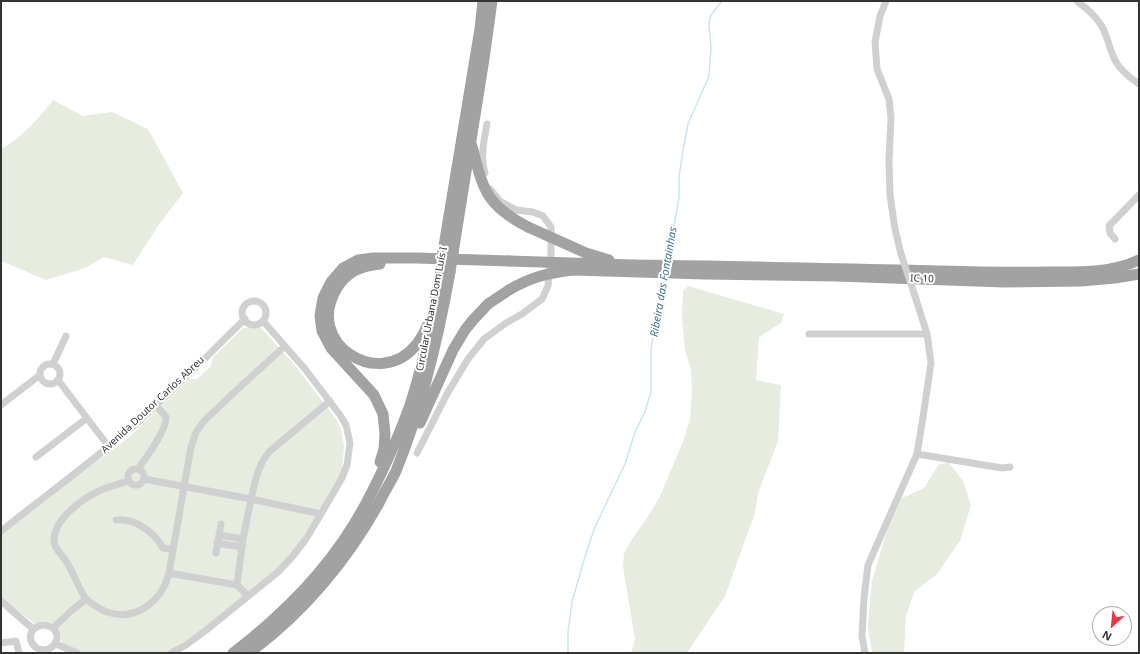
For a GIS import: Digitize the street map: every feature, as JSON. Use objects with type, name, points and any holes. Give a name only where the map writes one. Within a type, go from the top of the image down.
[{"type":"highway","name":"Circular Urbana Dom Luís I","points":[[249,653],[292,616],[327,580],[365,526],[395,472],[416,415],[430,370],[444,308],[445,272],[483,1]]},
{"type":"highway","name":"Circular Urbana Dom Luís I","points":[[448,253],[471,141],[492,1]]},
{"type":"highway","name":"IC 10","points":[[471,141],[479,175],[486,192],[492,201],[507,215],[528,227],[594,256],[633,265]]},
{"type":"highway","name":"IC 10","points":[[363,510],[384,449],[385,434],[383,414],[374,395],[330,348],[322,331],[320,316],[323,298],[330,282],[343,268],[358,260],[373,258],[417,258],[573,270],[1027,282],[1081,281],[1139,274]]},
{"type":"highway","name":"IC 10","points":[[434,307],[423,336],[416,345],[402,357],[387,363],[366,362],[346,352],[332,335],[329,323],[328,309],[333,295],[342,280],[355,270],[373,265],[509,264],[729,266],[1005,273],[1104,270],[1131,264],[1139,260]]},
{"type":"highway","name":"IC 10","points":[[395,472],[423,417],[453,350],[473,320],[488,304],[524,282],[540,276],[573,270]]},
{"type":"highway","name":"Circular Urbana Dom Luís I","points":[[233,653],[268,625],[312,581],[333,556],[363,510],[385,466],[408,412],[421,370],[434,307],[445,272]]},
{"type":"street","points":[[865,653],[862,636],[864,598],[868,565],[917,454],[931,363],[926,334],[901,254],[895,229],[890,195],[889,160],[891,118],[889,99],[877,69],[876,42],[880,16],[886,1]]},
{"type":"street","points":[[1076,1],[1092,13],[1104,32],[1115,60],[1123,71],[1139,84]]},
{"type":"street","points":[[417,453],[447,394],[468,359],[484,339],[506,322],[522,314],[542,299],[548,286],[552,254],[551,227],[543,216],[533,212],[516,210],[500,201],[489,187],[483,167],[483,144],[487,124]]},
{"type":"street","points":[[1115,238],[1110,233],[1109,226],[1139,195]]},
{"type":"street","points":[[255,301],[265,307],[266,315],[262,321],[256,324],[250,324],[245,320],[243,314],[244,308],[247,304],[255,301]]},
{"type":"street","name":"Avenida Doutor Carlos Abreu","points":[[1,531],[109,446],[156,405],[245,320]]},
{"type":"street","points":[[171,653],[180,649],[194,639],[278,572],[292,557],[306,539],[321,514],[344,473],[348,460],[350,443],[346,425],[330,401],[305,369],[262,321]]},
{"type":"street","points":[[809,334],[926,334]]},
{"type":"street","points":[[53,364],[66,336]]},
{"type":"street","points":[[128,481],[102,490],[86,498],[72,508],[57,528],[54,543],[68,565],[80,591],[86,599],[107,612],[122,614],[146,608],[161,593],[165,585],[169,572],[191,447],[198,429],[218,408],[285,346]]},
{"type":"street","points":[[2,403],[40,375],[42,369],[47,364],[53,364],[60,371],[60,378],[56,383],[49,384],[43,381],[40,375]]},
{"type":"street","points":[[58,380],[109,446]]},
{"type":"street","points":[[237,585],[243,539],[251,499],[260,466],[265,456],[270,450],[330,401]]},
{"type":"street","points":[[128,481],[129,472],[138,469],[162,432],[166,423],[166,417],[156,405]]},
{"type":"street","points":[[36,457],[87,418]]},
{"type":"street","points":[[917,454],[1002,468],[1010,467]]},
{"type":"street","points":[[128,481],[131,484],[139,485],[142,483],[145,476],[144,473],[138,469]]},
{"type":"street","points":[[144,479],[321,514]]},
{"type":"street","points":[[116,520],[124,520],[140,525],[154,535],[163,548],[172,549]]},
{"type":"street","points":[[216,553],[221,524]]},
{"type":"street","points":[[219,535],[243,539]]},
{"type":"street","points":[[217,544],[242,548]]},
{"type":"street","points":[[169,572],[237,585],[248,596]]},
{"type":"street","points":[[53,628],[86,599]]},
{"type":"street","points":[[1,601],[33,629]]},
{"type":"street","points":[[42,625],[48,625],[53,628],[57,636],[56,644],[53,648],[42,650],[36,648],[31,639],[33,629],[42,625]]},
{"type":"street","points":[[1,643],[31,639]]},
{"type":"street","points":[[16,641],[19,653]]},
{"type":"street","points":[[56,644],[77,653]]},
{"type":"shaded area","points":[[53,100],[83,116],[112,112],[148,129],[183,193],[157,227],[133,265],[104,257],[85,268],[46,280],[1,261],[1,149],[16,139],[36,121]]},
{"type":"shaded area","points":[[688,286],[784,314],[781,323],[759,337],[756,380],[781,385],[778,441],[758,493],[755,513],[725,596],[687,653],[631,653],[635,639],[623,567],[624,554],[660,496],[684,439],[690,419],[692,391],[691,370],[685,350],[682,319],[683,291]]},
{"type":"shaded area","points":[[243,328],[261,328],[294,364],[337,420],[342,433],[344,446],[342,471],[331,494],[292,554],[276,570],[217,619],[177,647],[166,653],[81,653],[61,644],[60,634],[54,625],[45,621],[35,624],[1,597],[1,535],[67,482],[127,439],[190,379],[197,379],[211,366],[213,357]]},
{"type":"shaded area","points":[[949,463],[963,481],[971,505],[960,541],[937,574],[914,592],[906,616],[904,653],[872,653],[868,627],[872,580],[887,531],[902,498],[924,488],[939,464]]},
{"type":"waterway","name":"Ribeira das Fontainhas","points":[[666,262],[679,198],[679,177],[688,124],[709,76],[711,47],[709,24],[711,15],[722,1]]},
{"type":"waterway","name":"Ribeira das Fontainhas","points":[[568,653],[568,632],[572,602],[586,553],[595,527],[625,464],[635,432],[645,412],[651,392],[651,349],[662,277]]}]
